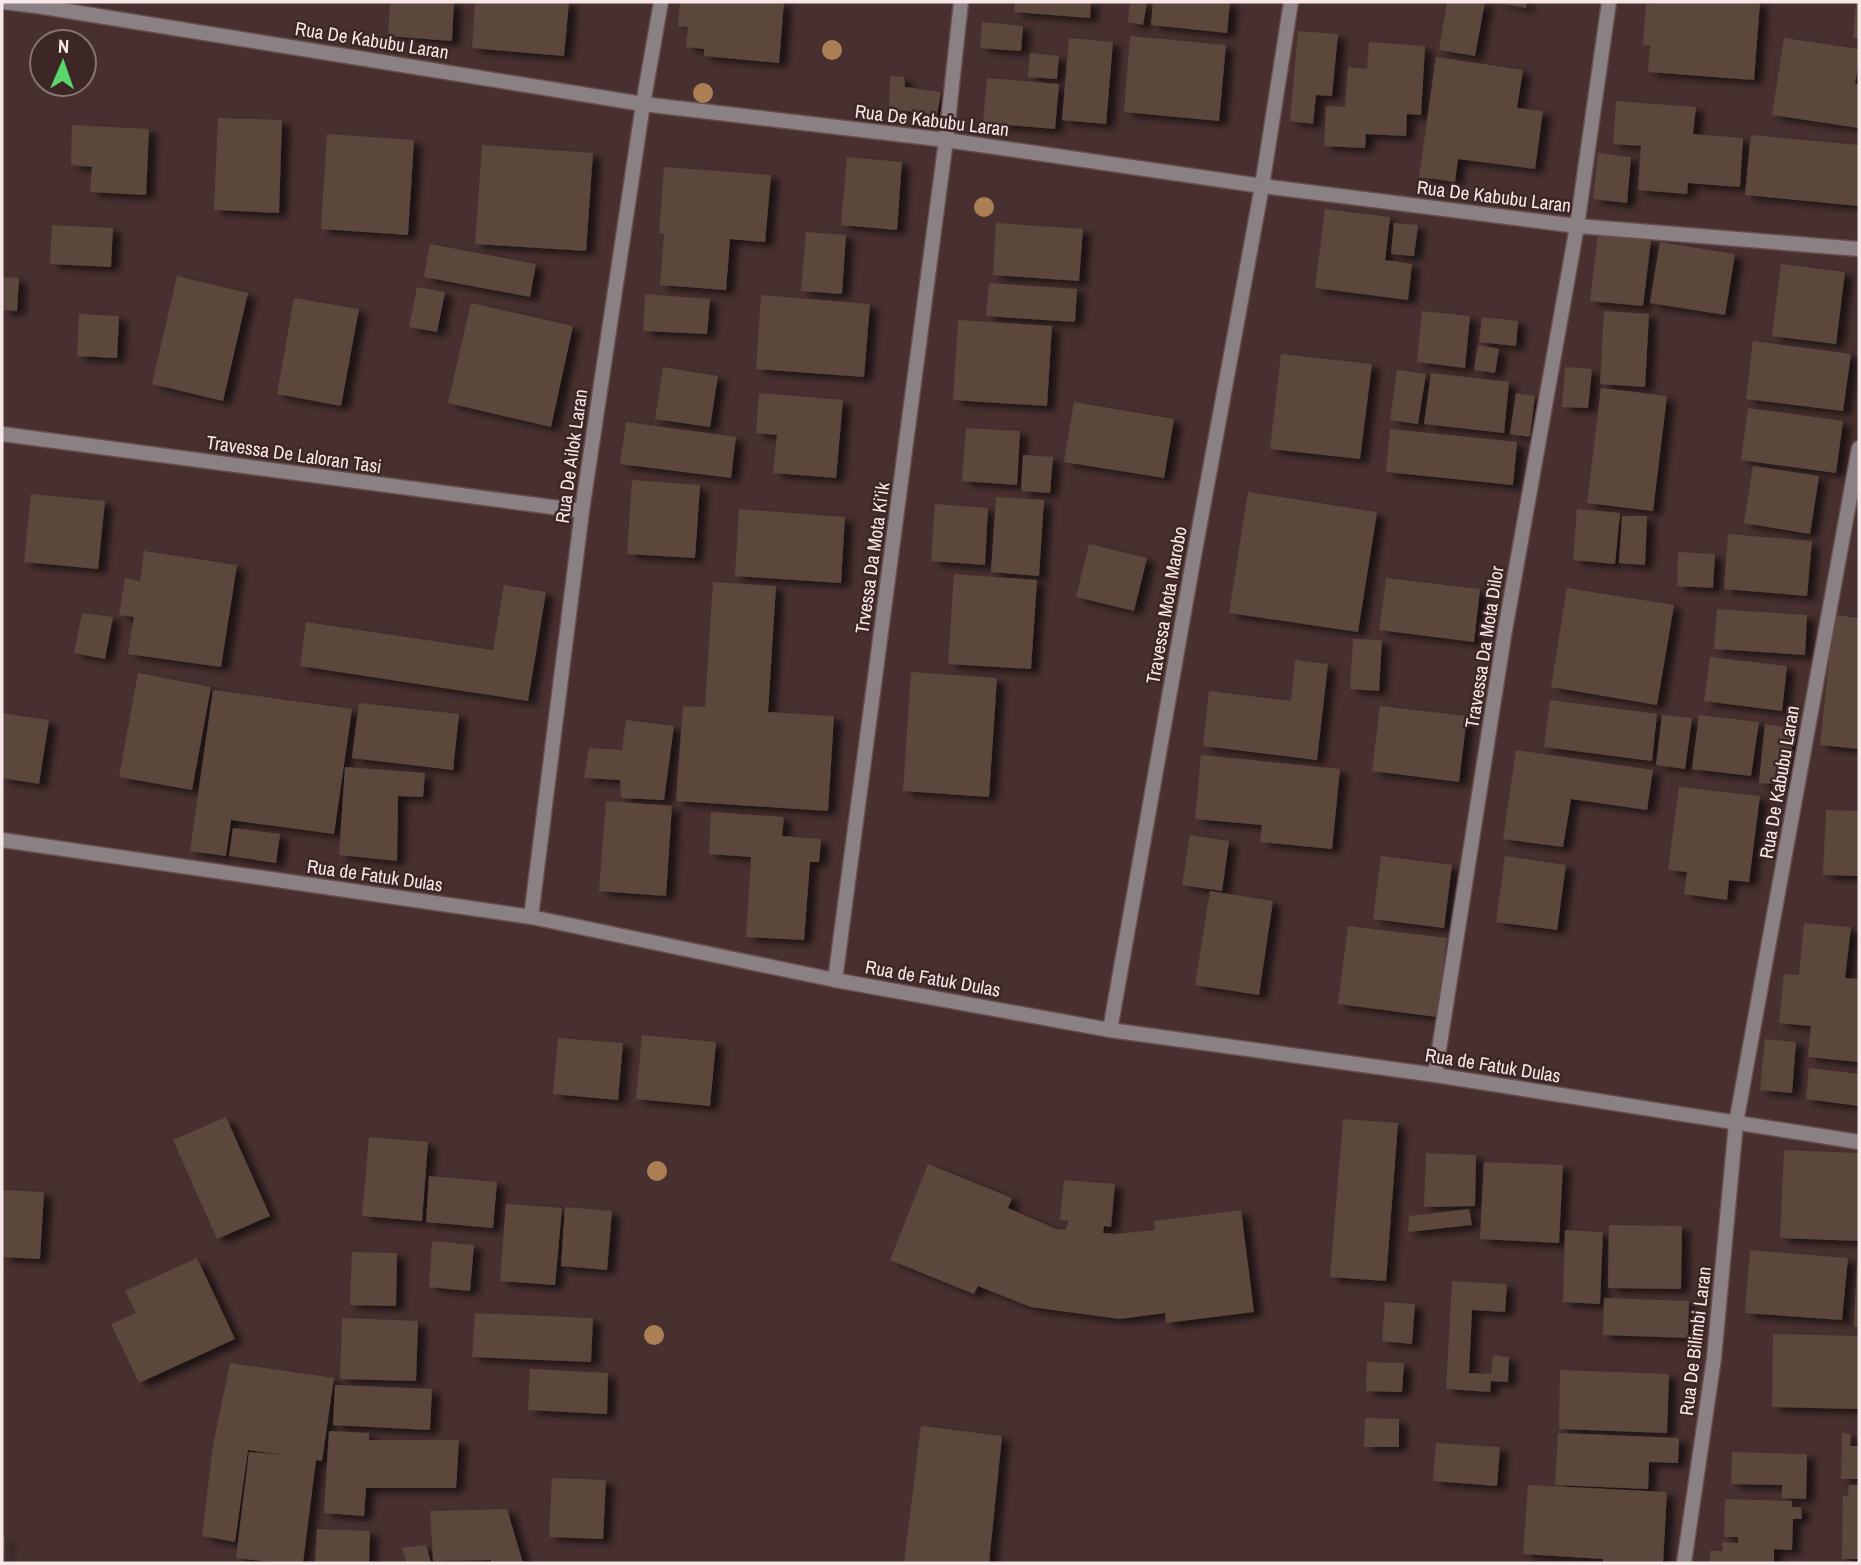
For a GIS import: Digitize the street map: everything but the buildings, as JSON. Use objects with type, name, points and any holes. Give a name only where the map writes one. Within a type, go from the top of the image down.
[{"type":"street","name":"Rua De Kabubu Laran","points":[[4,2],[643,104],[946,140],[1262,186],[1577,226],[1859,249]]},
{"type":"street","name":"Rua De Ailok Laran","points":[[531,917],[582,511],[643,104],[661,2]]},
{"type":"street","name":"Trvessa Da Mota Ki’ik","points":[[835,980],[946,140],[961,2]]},
{"type":"street","name":"Travessa Mota Marobo","points":[[1110,1030],[1262,186],[1291,2]]},
{"type":"street","name":"Travessa Da Mota Dilor","points":[[1436,1075],[1504,636],[1577,226],[1609,2]]},
{"type":"street","name":"Travessa De Laloran Tasi","points":[[2,434],[582,511]]},
{"type":"street","name":"Rua De Kabubu Laran","points":[[1736,1123],[1859,448]]},
{"type":"street","name":"Rua de Fatuk Dulas","points":[[2,840],[531,917],[835,980],[1110,1030],[1436,1075],[1859,1142]]},
{"type":"street","name":"Rua De Bilimbi Laran","points":[[1684,1563],[1714,1358],[1736,1123]]}]
